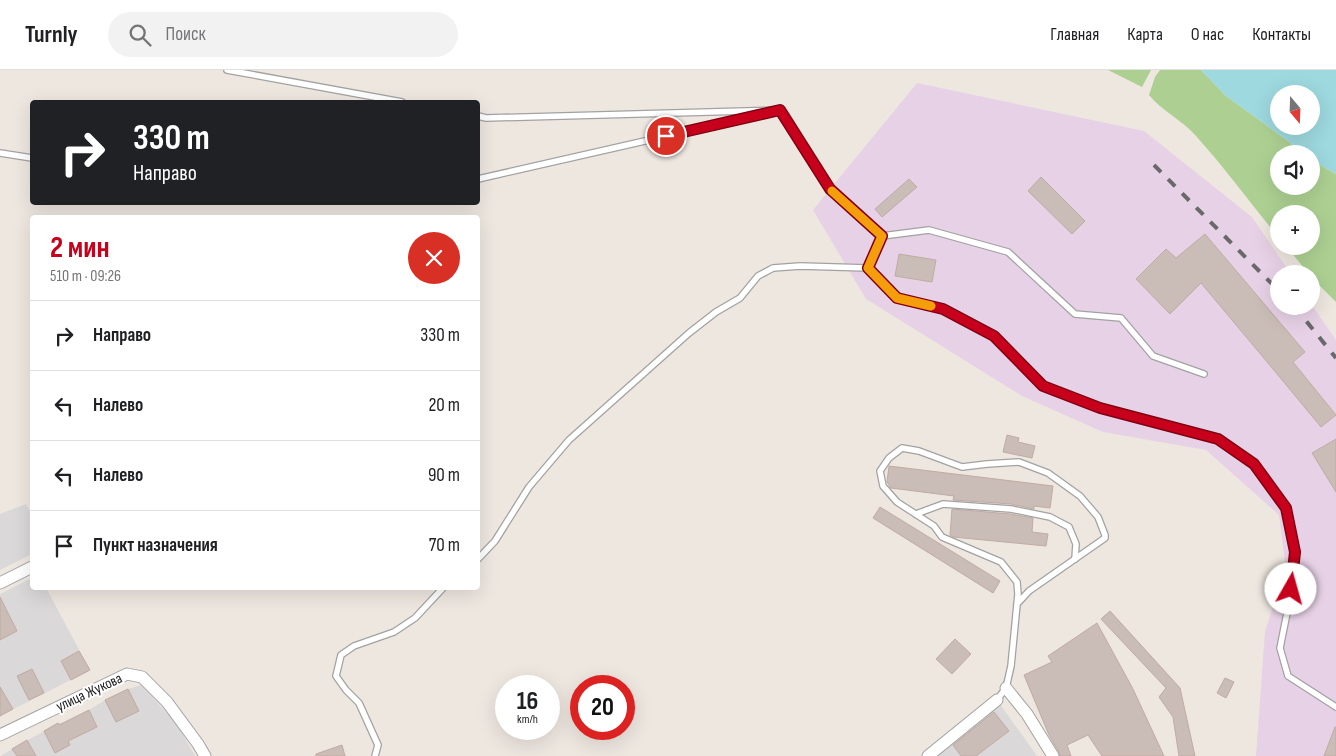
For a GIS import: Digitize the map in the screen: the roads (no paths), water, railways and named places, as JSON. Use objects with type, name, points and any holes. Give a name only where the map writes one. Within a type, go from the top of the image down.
[{"type":"street","points":[[0,583],[30,568]]},
{"type":"street","name":"улица Жукова","points":[[0,735],[127,674],[142,678],[167,702],[205,756]]},
{"type":"street","points":[[1006,688],[1027,714],[1053,756]]},
{"type":"street","points":[[928,756],[997,700]]},
{"type":"lane","points":[[227,70],[391,100]]},
{"type":"lane","points":[[480,116],[486,118],[780,110]]},
{"type":"lane","points":[[480,179],[780,110]]},
{"type":"lane","points":[[780,110],[830,189],[882,236],[929,230],[1008,252],[1075,314],[1121,318],[1153,356],[1204,374]]},
{"type":"lane","points":[[0,153],[30,158]]},
{"type":"lane","points":[[868,268],[882,236]]},
{"type":"lane","points":[[480,557],[495,542],[529,487],[569,440],[689,333],[716,312],[740,298],[758,276],[773,268],[800,266],[868,268],[897,298],[943,309],[994,336],[1043,386],[1100,408],[1218,439],[1254,464],[1286,508],[1295,552],[1288,608],[1280,648],[1288,676],[1336,707]]},
{"type":"lane","points":[[997,700],[1006,688],[1012,666],[1017,604],[1018,594],[1017,582],[1001,562],[942,537],[934,526],[897,502],[883,486],[880,471],[889,458],[902,448],[919,451],[962,468],[1019,462],[1048,473],[1080,496],[1098,517],[1105,538],[1029,591],[1017,604]]},
{"type":"lane","points":[[916,514],[943,504],[1010,509],[1050,517],[1069,527],[1076,544],[1075,559]]},
{"type":"lane","points":[[375,756],[378,745],[359,703],[336,676],[340,655],[354,646],[394,632],[415,618],[440,590]]},
{"type":"water","points":[[1201,70],[1336,70],[1336,174],[1320,164],[1320,145],[1294,145],[1280,135],[1320,135],[1320,85],[1270,85],[1270,128],[1226,96]]},
{"type":"railway","points":[[1154,165],[1270,282]]},
{"type":"railway","points":[[1301,315],[1336,358]]}]
